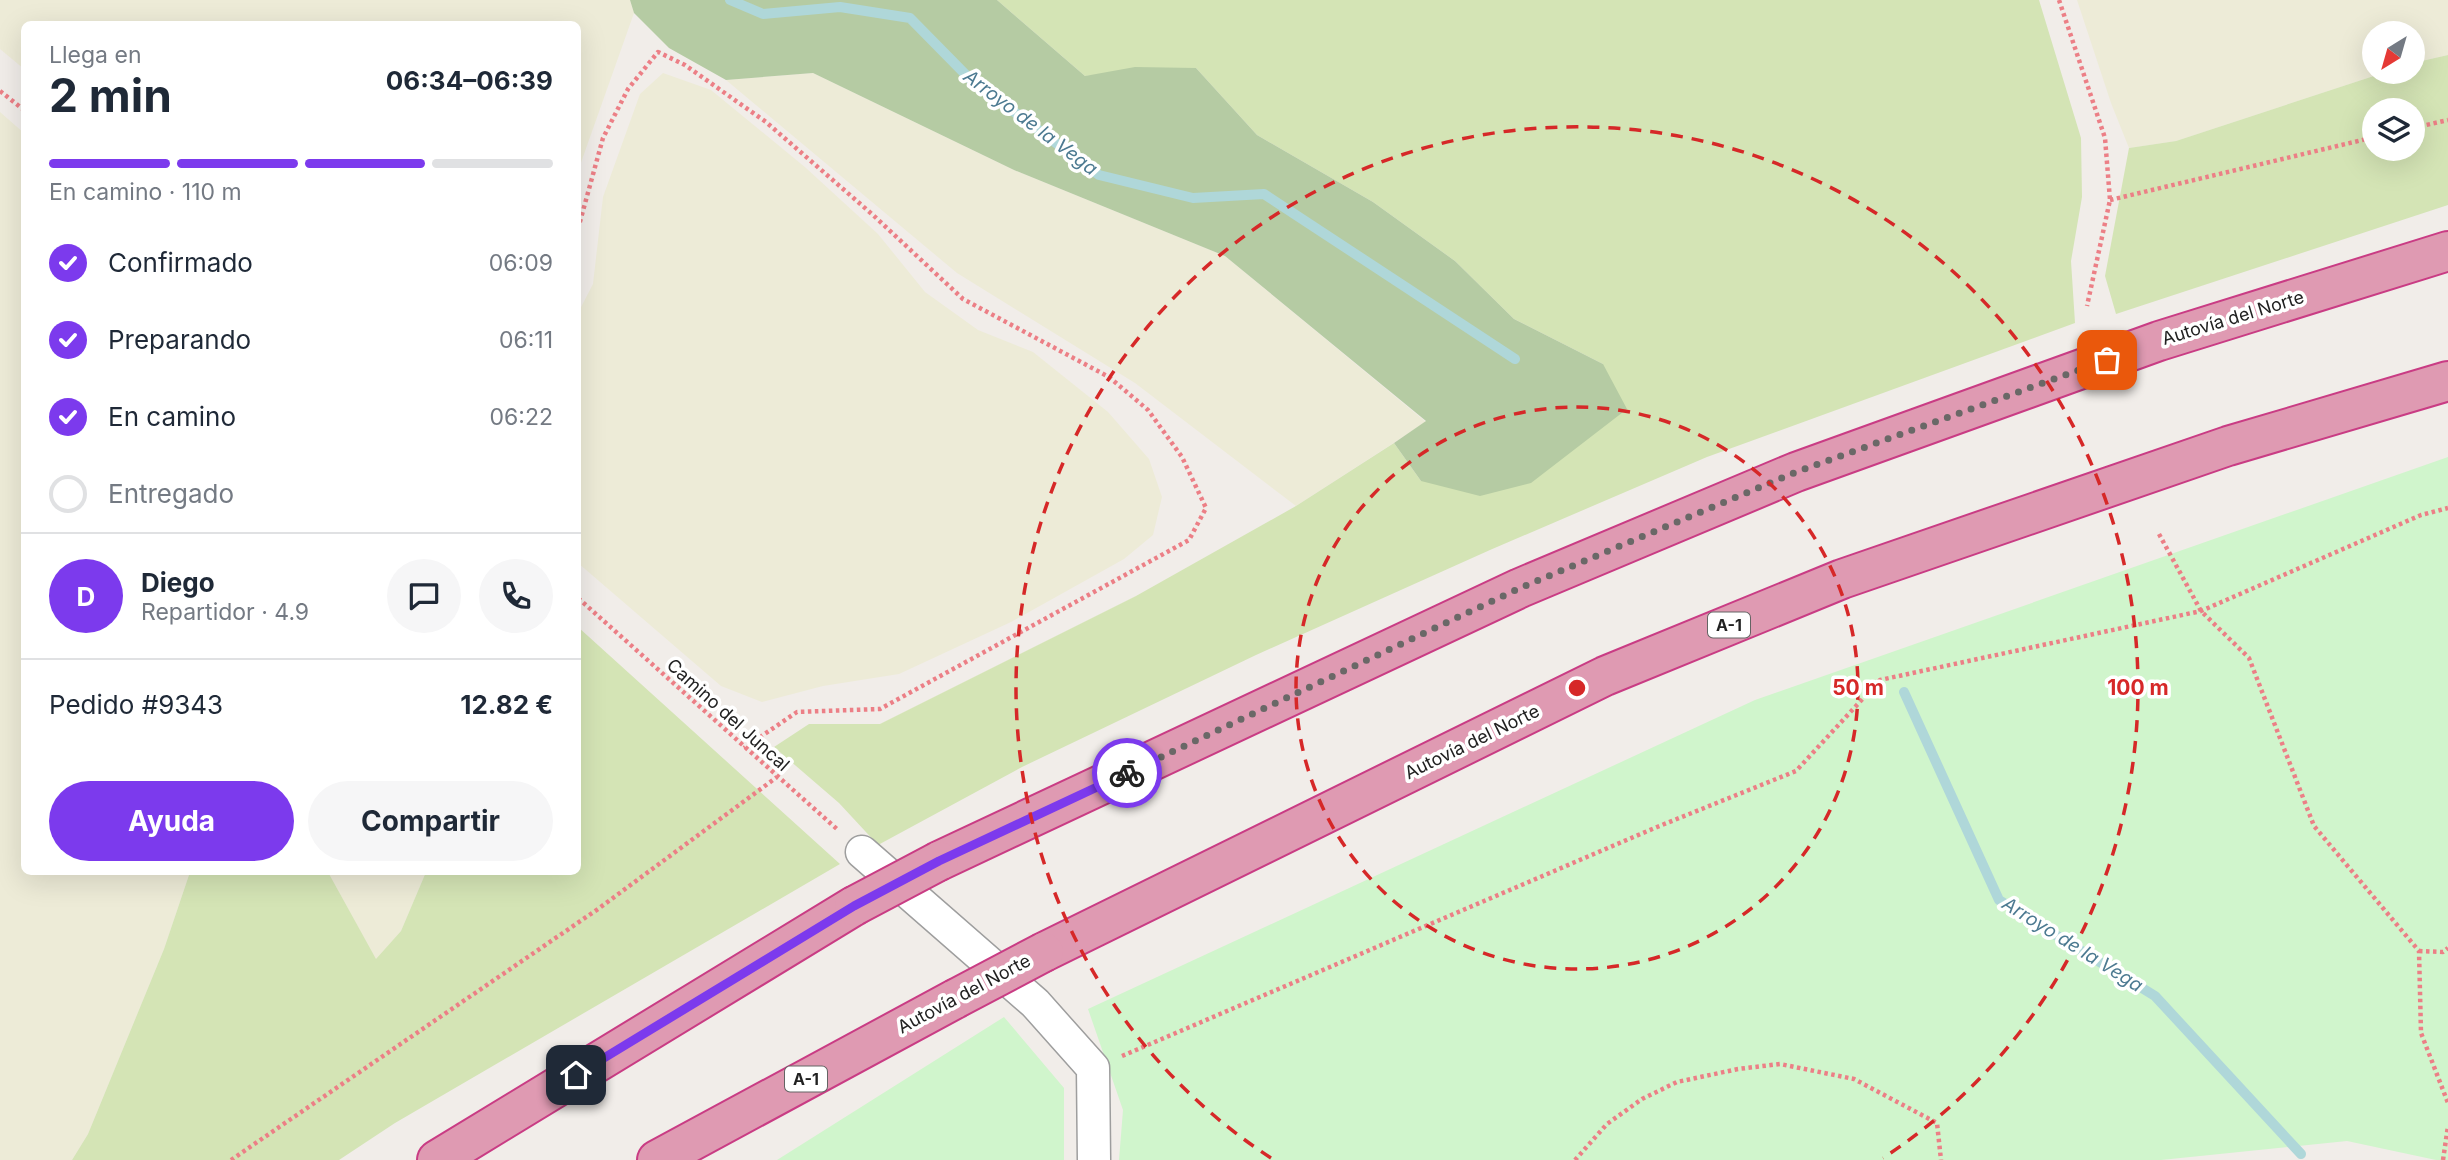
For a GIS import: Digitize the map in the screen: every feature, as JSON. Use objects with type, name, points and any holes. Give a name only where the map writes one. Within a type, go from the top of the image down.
[{"type":"highway","name":"Autovía del Norte","points":[[437,1160],[854,906],[939,861],[1520,588],[1796,472],[2159,341],[2448,251]]},
{"type":"highway","name":"Autovía del Norte","points":[[657,1160],[1044,952],[1605,676],[1842,579],[2228,446],[2448,381]]},
{"type":"street","points":[[862,852],[1035,1003],[1093,1068],[1094,1160]]},
{"type":"path","points":[[2059,0],[2105,138],[2110,200],[2087,306]]},
{"type":"path","points":[[581,218],[603,138],[628,89],[658,52],[685,65],[766,122],[873,215],[963,299],[1109,377],[1148,410],[1182,457],[1206,508],[1189,540],[880,709],[797,712],[744,748]]},
{"type":"path","points":[[0,90],[21,108]]},
{"type":"path","points":[[2425,125],[2448,120]]},
{"type":"path","points":[[2110,200],[2362,140]]},
{"type":"path","points":[[1093,1068],[1657,827],[1796,771],[1880,680],[2201,611],[2421,514],[2448,508]]},
{"type":"path","points":[[2159,534],[2201,611],[2249,657],[2314,826],[2419,951],[2421,1033],[2448,1103]]},
{"type":"path","name":"Camino del Juncal","points":[[581,601],[862,852]]},
{"type":"path","points":[[231,1160],[576,924],[777,777]]},
{"type":"path","points":[[2419,951],[2444,952],[2448,948]]},
{"type":"path","points":[[1576,1160],[1607,1124],[1642,1099],[1677,1082],[1738,1069],[1780,1064],[1854,1079],[1937,1123],[1941,1160]]},
{"type":"path","points":[[2443,1160],[2448,1126]]},
{"type":"shaded area","points":[[0,0],[630,0],[634,13],[581,163],[581,21],[21,21],[21,66],[0,49]]},
{"type":"shaded area","points":[[2077,0],[2448,0],[2448,55],[2426,60],[2426,21],[2362,21],[2362,80],[2176,141],[2129,148]]},
{"type":"shaded area","points":[[663,73],[711,90],[806,168],[878,234],[925,292],[978,330],[1033,352],[1108,412],[1149,459],[1162,497],[1153,535],[1124,559],[1011,622],[899,674],[823,686],[762,702],[721,686],[581,566],[581,307],[593,284],[603,197],[640,94]]},
{"type":"shaded area","points":[[813,73],[1014,170],[1225,256],[1426,422],[1296,506],[1135,383],[957,273],[726,80]]},
{"type":"shaded area","points":[[0,112],[21,130],[21,875],[189,875],[164,949],[88,1134],[72,1160],[0,1160]]},
{"type":"shaded area","points":[[330,875],[425,875],[401,931],[376,960]]},
{"type":"green space","points":[[630,0],[997,0],[1085,76],[1135,67],[1196,68],[1257,135],[1373,202],[1455,261],[1514,319],[1603,364],[1627,409],[1531,483],[1480,496],[1421,481],[1394,443],[1426,421],[1225,256],[1014,170],[813,73],[726,80],[669,48],[634,13]]},
{"type":"green space","points":[[997,0],[2039,0],[2081,138],[2082,197],[2071,261],[2075,323],[1707,457],[1490,550],[1256,655],[1022,767],[878,845],[839,803],[774,747],[809,724],[880,724],[1136,596],[1296,506],[1394,443],[1421,481],[1603,364],[1514,319],[1455,261],[1373,202],[1257,135],[1196,68],[1085,76]]},
{"type":"green space","points":[[2448,55],[2448,205],[2116,314],[2105,276],[2129,148],[2176,141],[2362,80],[2362,84],[2426,84],[2426,60]]},
{"type":"green space","points":[[2448,457],[2448,1160],[2436,1160],[2347,1141],[2161,1160],[1119,1160],[1123,1110],[1088,1009],[1755,700]]},
{"type":"green space","points":[[581,630],[840,864],[395,1123],[339,1160],[72,1160],[88,1134],[164,949],[189,875],[330,875],[376,959],[401,931],[425,875],[581,875]]},
{"type":"green space","points":[[1004,1017],[1064,1088],[1064,1160],[777,1160]]},
{"type":"waterway","name":"Arroyo de la Vega","points":[[730,0],[763,14],[840,7],[910,18],[970,79],[1099,175],[1193,198],[1264,194],[1515,359]]},
{"type":"waterway","name":"Arroyo de la Vega","points":[[1904,692],[1999,900],[2155,996],[2301,1154]]},
{"type":"way so far","points":[[1127,773],[1520,588],[1796,472],[2107,360]]},
{"type":"route","points":[[576,1075],[854,906],[939,861],[1127,773]]}]
